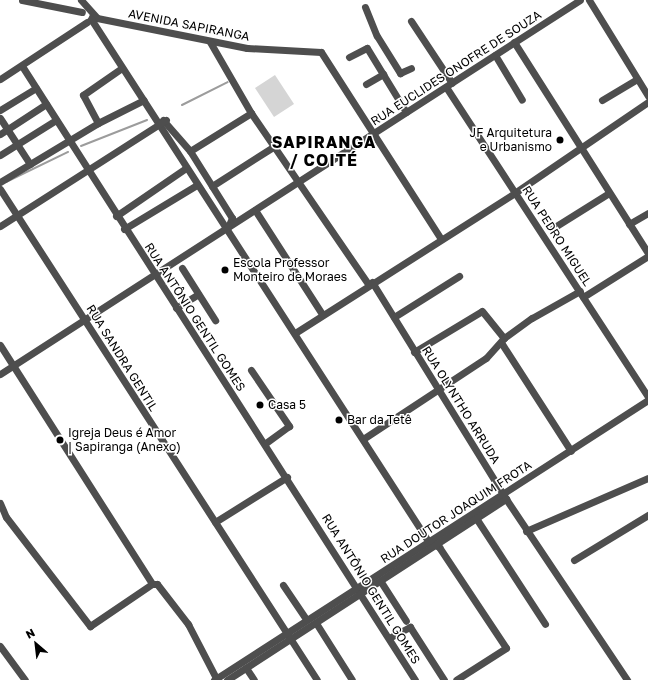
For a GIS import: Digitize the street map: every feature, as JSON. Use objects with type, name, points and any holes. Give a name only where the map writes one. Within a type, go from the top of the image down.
[{"type":"street","name":"AVENIDA SAPIRANGA","points":[[22,0],[86,17],[210,42],[321,52],[372,135]]},
{"type":"street","name":"RUA EUCLIDES ONOFRE DE SOUZA","points":[[0,374],[580,0]]},
{"type":"street","points":[[589,0],[648,96]]},
{"type":"street","points":[[82,2],[86,17],[95,27],[152,112],[158,125],[295,333],[431,544],[439,547],[506,648],[456,680]]},
{"type":"street","points":[[365,7],[400,73],[411,68]]},
{"type":"street","points":[[0,79],[22,66],[86,17]]},
{"type":"street","name":"RUA PEDRO MIGUEL","points":[[412,21],[449,85],[648,399]]},
{"type":"street","name":"RUA OLYNTHO ARRUDA","points":[[210,42],[250,113],[297,182],[394,317],[436,388],[526,530],[626,680]]},
{"type":"street","points":[[514,42],[648,253]]},
{"type":"street","points":[[349,57],[368,48],[406,112]]},
{"type":"street","points":[[495,55],[522,100]]},
{"type":"street","points":[[366,84],[394,63]]},
{"type":"street","name":"RUA ANTÔNIO GENTIL GOMES","points":[[22,66],[70,140],[124,229],[266,444],[416,680]]},
{"type":"street","points":[[98,122],[83,95],[122,68]]},
{"type":"street","points":[[602,100],[638,79]]},
{"type":"street","points":[[0,110],[36,88]]},
{"type":"street","points":[[0,182],[98,122],[144,100]]},
{"type":"street","points":[[295,333],[370,283],[516,192],[648,102]]},
{"type":"street","points":[[0,134],[46,104]]},
{"type":"street","points":[[152,112],[166,120],[190,151],[232,218],[226,229]]},
{"type":"street","points":[[190,151],[250,113]]},
{"type":"street","points":[[0,118],[30,164]]},
{"type":"street","points":[[0,155],[56,120]]},
{"type":"street","points":[[0,226],[87,169],[166,120]]},
{"type":"street","points":[[372,135],[441,239]]},
{"type":"street","points":[[212,186],[273,147]]},
{"type":"street","points":[[116,216],[186,168]]},
{"type":"street","points":[[124,229],[197,184]]},
{"type":"street","name":"RUA SANDRA GENTIL","points":[[0,189],[317,680]]},
{"type":"street","points":[[553,228],[609,193]]},
{"type":"street","points":[[255,210],[322,314]]},
{"type":"street","points":[[629,224],[648,213]]},
{"type":"street","points":[[363,439],[503,341],[648,256]]},
{"type":"street","points":[[182,268],[215,320]]},
{"type":"street","points":[[394,317],[459,276]]},
{"type":"street","points":[[176,308],[198,294]]},
{"type":"street","points":[[414,352],[482,311],[503,341],[571,450]]},
{"type":"street","points":[[0,345],[152,584]]},
{"type":"street","points":[[251,370],[288,426],[266,444]]},
{"type":"street","name":"RUA DOUTOR JOAQUIM FROTA","points":[[227,680],[316,623],[360,591],[505,496],[648,399]]},
{"type":"street","points":[[214,522],[287,477]]},
{"type":"street","points":[[526,530],[648,478]]},
{"type":"street","points":[[0,503],[3,514],[90,626],[152,584],[157,584],[188,624],[216,679]]},
{"type":"street","points":[[574,560],[648,515]]},
{"type":"street","points":[[474,516],[545,624]]},
{"type":"street","name":"RUA DOUTOR JOAQUIM FROTA","points":[[216,679],[306,619],[360,591],[381,582],[431,544]]},
{"type":"street","points":[[381,582],[406,621]]},
{"type":"street","points":[[283,585],[306,619]]},
{"type":"street","points":[[316,623],[352,680]]},
{"type":"street","points":[[389,638],[410,627],[444,680]]},
{"type":"street","points":[[0,646],[25,680]]},
{"type":"street","points":[[246,668],[254,680]]},
{"type":"shaded area","points":[[275,75],[294,104],[274,117],[255,88]]},
{"type":"waterway","points":[[182,105],[228,82]]},
{"type":"waterway","points":[[81,146],[147,120]]},
{"type":"waterway","points":[[6,182],[68,152]]},
{"type":"place","name":"JF Arquitetura e Urbanismo","points":[[560,140]]},
{"type":"place","name":"Escola Professor Monteiro de Moraes","points":[[225,270]]},
{"type":"place","name":"Casa 5","points":[[260,405]]},
{"type":"place","name":"Bar da Tetê","points":[[339,420]]},
{"type":"place","name":"Igreja Deus é Amor | Sapiranga (Anexo)","points":[[60,440]]},
{"type":"district","name":"SAPIRANGA / COITÉ","points":[[324,151]]}]
